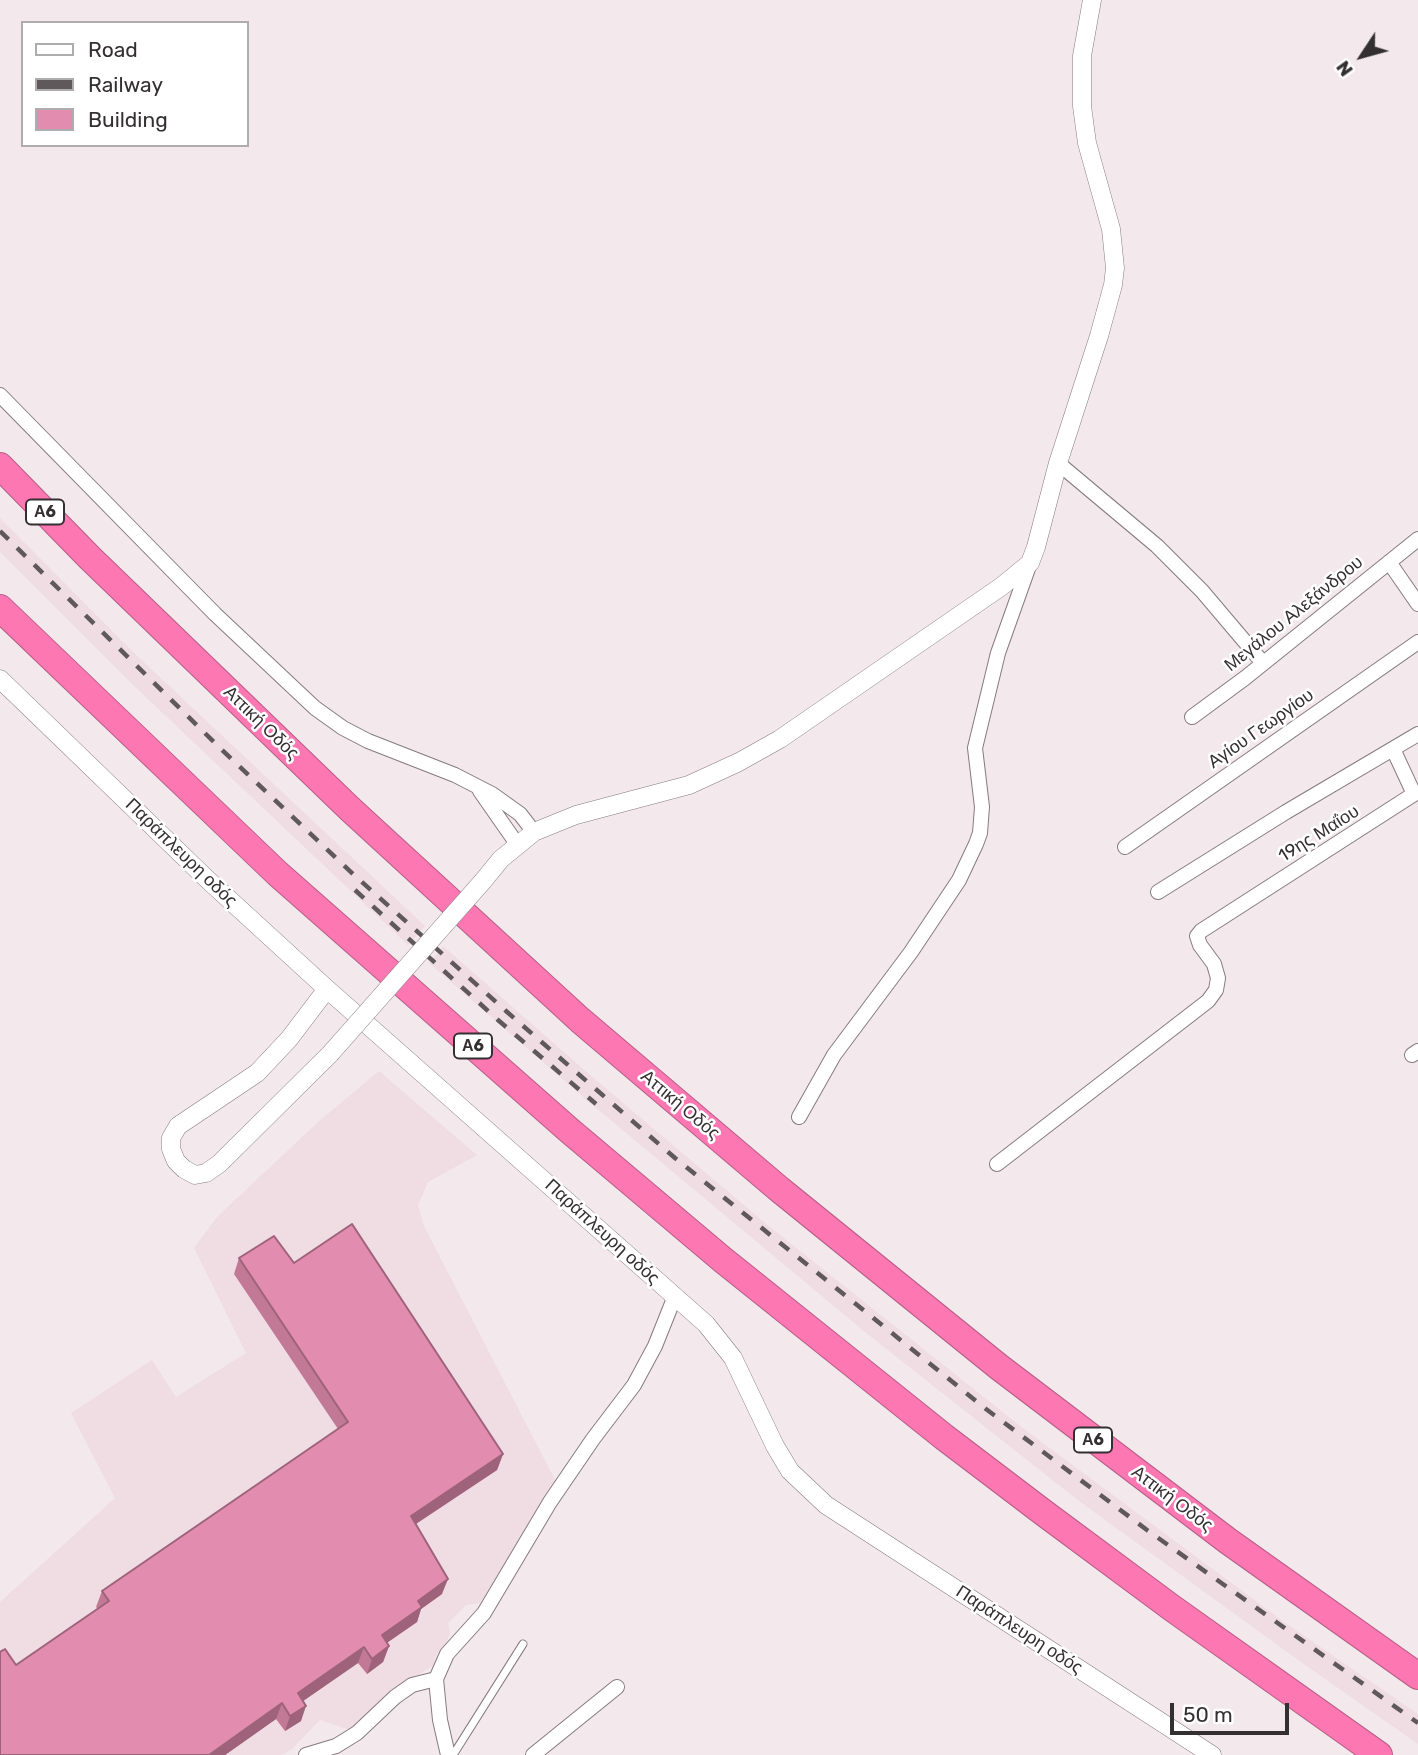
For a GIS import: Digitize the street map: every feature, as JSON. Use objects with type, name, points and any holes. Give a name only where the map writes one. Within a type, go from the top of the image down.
[{"type":"highway","name":"Αττική Οδός","points":[[0,466],[90,558],[340,799],[580,1020],[779,1189],[1009,1375],[1228,1541],[1418,1676]]},
{"type":"highway","name":"Α6","points":[[0,608],[278,874],[570,1131],[713,1251],[1033,1505],[1379,1755]]},
{"type":"street","points":[[799,1117],[834,1055],[911,952],[959,880],[980,833],[982,807],[975,748],[998,653],[1036,547],[1058,463],[1108,309],[1115,268],[1111,229],[1087,143],[1082,106],[1082,56],[1092,0]]},
{"type":"street","points":[[0,396],[215,614],[316,708],[343,728],[368,741],[455,775],[508,803],[534,832]]},
{"type":"street","points":[[1058,463],[1157,546],[1202,591],[1263,663]]},
{"type":"street","name":"Μεγάλου Αλεξάνδρου","points":[[1192,717],[1418,539]]},
{"type":"street","points":[[1389,562],[1418,604]]},
{"type":"street","points":[[327,989],[289,1039],[257,1073],[178,1126],[172,1138],[171,1149],[184,1170],[195,1175],[206,1173],[219,1164],[330,1054],[483,881],[517,845],[534,832],[576,815],[690,785],[739,762],[847,694],[1002,586],[1030,563]]},
{"type":"street","name":"Αγίου Γεωργίου","points":[[1125,847],[1418,642]]},
{"type":"street","name":"Παράπλευρη οδός","points":[[0,679],[208,880],[327,989],[706,1324],[733,1359],[790,1471],[826,1505],[1212,1755]]},
{"type":"street","points":[[1158,892],[1418,734]]},
{"type":"street","name":"19ης Μαΐου","points":[[996,1164],[1208,1000],[1216,990],[1218,978],[1214,964],[1200,945],[1197,936],[1201,931],[1414,794],[1393,749]]},
{"type":"street","points":[[477,788],[517,845]]},
{"type":"street","points":[[451,1755],[440,1720],[436,1679],[447,1654],[484,1613],[550,1502],[634,1385],[655,1346],[675,1296]]},
{"type":"street","points":[[306,1755],[336,1746],[357,1733],[395,1697],[412,1685],[436,1679]]},
{"type":"street","points":[[533,1755],[617,1686]]},
{"type":"lane","points":[[451,1755],[523,1644]]},
{"type":"shaded area","points":[[0,518],[134,653],[425,926],[408,945],[132,684],[0,552]]},
{"type":"shaded area","points":[[443,946],[765,1223],[1024,1429],[1284,1622],[1418,1714],[1418,1744],[1079,1501],[865,1332],[589,1102],[429,963]]},
{"type":"shaded area","points":[[379,1071],[477,1155],[428,1182],[418,1205],[424,1226],[556,1482],[480,1603],[466,1605],[448,1623],[450,1633],[445,1647],[437,1653],[434,1665],[397,1688],[350,1730],[320,1720],[292,1749],[281,1755],[0,1755],[0,1602],[115,1498],[71,1413],[152,1360],[176,1397],[246,1353],[194,1248],[218,1216],[318,1122]]},
{"type":"building","points":[[352,1224],[503,1454],[411,1516],[448,1579],[418,1601],[422,1607],[382,1635],[389,1646],[372,1659],[364,1647],[298,1693],[306,1706],[290,1716],[282,1703],[209,1755],[0,1755],[0,1652],[5,1649],[16,1665],[109,1601],[102,1591],[348,1422],[239,1258],[274,1236],[294,1263]]},
{"type":"railway","points":[[0,531],[219,747],[353,874],[675,1158],[986,1409],[1147,1530],[1418,1723]]},
{"type":"railway","points":[[355,890],[498,1020],[596,1104]]}]
